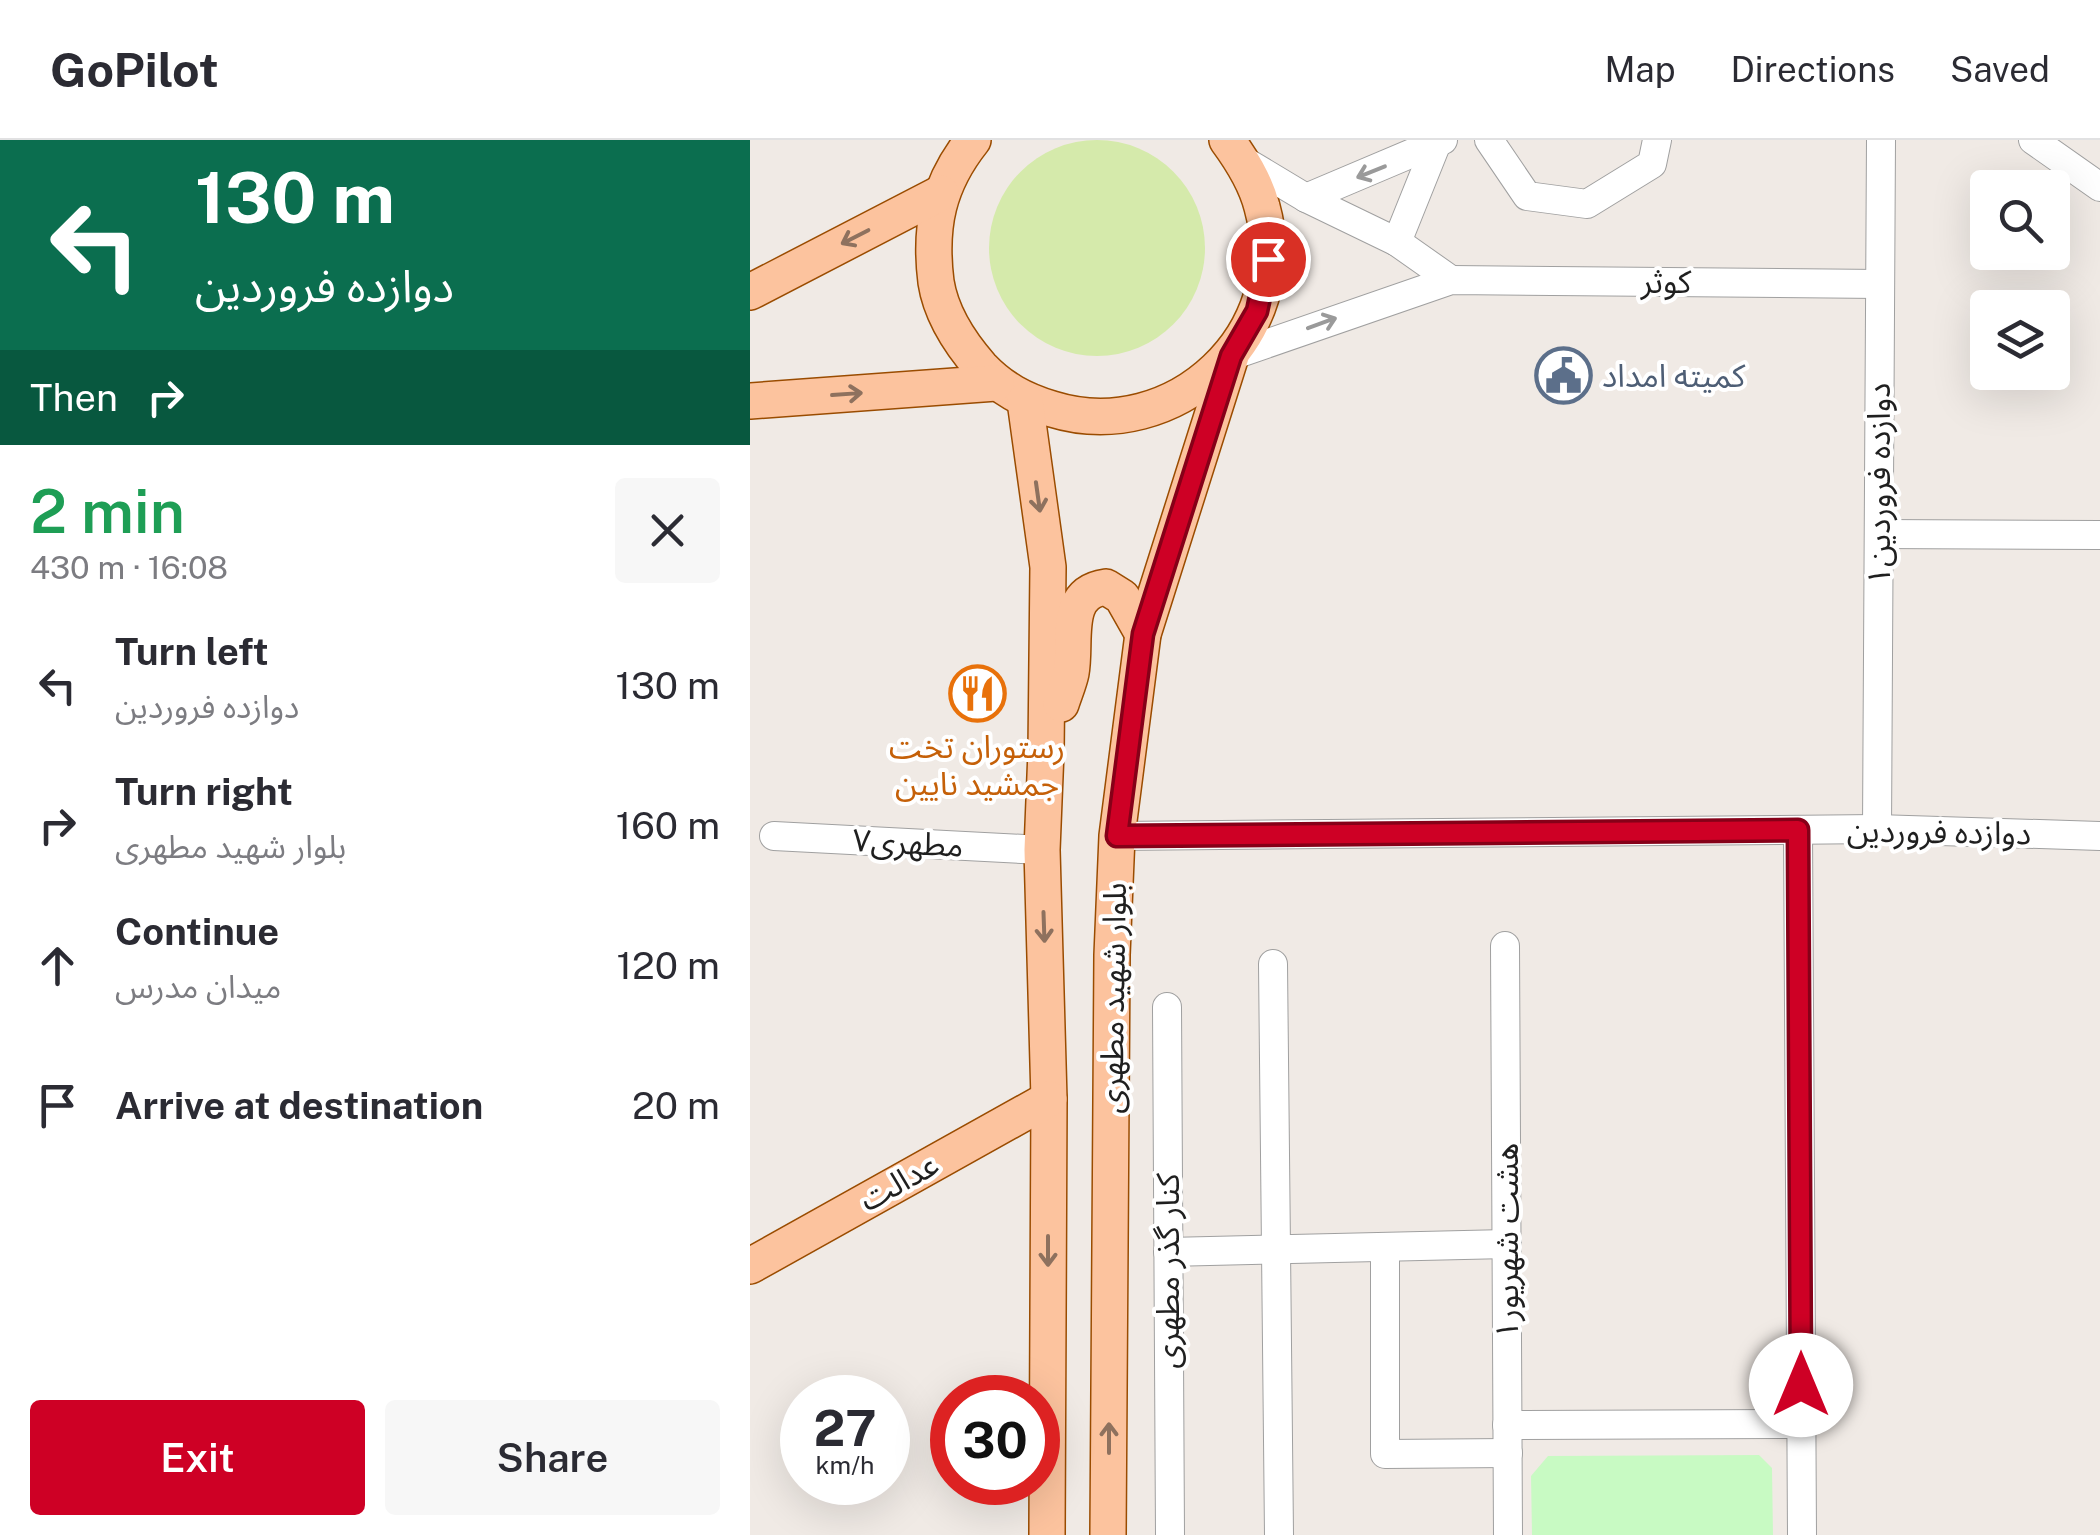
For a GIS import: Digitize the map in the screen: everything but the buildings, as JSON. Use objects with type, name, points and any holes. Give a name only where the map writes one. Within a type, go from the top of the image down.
[{"type":"main road","points":[[973,140],[958,158],[941,193],[932,244],[938,297],[960,344],[1010,392]]},
{"type":"main road","points":[[750,401],[1010,392],[1079,418],[1136,415],[1188,394],[1231,356],[1257,311],[1268,259],[1262,207],[1234,149]]},
{"type":"main road","points":[[750,292],[941,193]]},
{"type":"main road","name":"بلوار شهید مطهری","points":[[1108,1535],[1112,955],[1117,836],[1143,634],[1231,356]]},
{"type":"main road","name":"بلوار شهید مطهری","points":[[1010,392],[1048,567],[1042,850],[1049,1099],[1047,1535]]},
{"type":"main road","points":[[1046,752],[1071,672],[1073,620],[1081,597],[1092,588],[1106,587],[1122,597],[1143,634]]},
{"type":"main road","name":"عدالت","points":[[750,1266],[1049,1099]]},
{"type":"street","points":[[1490,140],[1527,196],[1587,204],[1652,164],[1658,140]]},
{"type":"street","name":"دوازده فروردین۱","points":[[1878,829],[1881,140]]},
{"type":"street","points":[[2033,140],[2100,187]]},
{"type":"street","points":[[1306,198],[1440,142]]},
{"type":"street","points":[[1397,242],[1440,142]]},
{"type":"street","points":[[1234,149],[1306,198],[1397,242],[1451,280]]},
{"type":"street","name":"کوثر","points":[[1231,356],[1451,280],[1880,284]]},
{"type":"street","points":[[1879,534],[2100,536]]},
{"type":"street","name":"دوازده فروردین","points":[[1117,836],[1878,829],[2100,836]]},
{"type":"street","points":[[1798,830],[1802,1535]]},
{"type":"street","name":"مطهری۷","points":[[774,836],[1042,850]]},
{"type":"street","name":"هشت شهریور۱","points":[[1505,946],[1508,1535]]},
{"type":"street","points":[[1273,964],[1280,1535]]},
{"type":"street","name":"کنار گذر مطهری","points":[[1167,1006],[1170,1535]]},
{"type":"street","points":[[1168,1252],[1506,1244]]},
{"type":"street","points":[[1385,1247],[1385,1454],[1508,1439],[1801,1424]]},
{"type":"green space","points":[[1097,140],[1138,149],[1173,172],[1196,207],[1205,248],[1196,289],[1173,324],[1138,347],[1097,356],[1056,347],[1021,324],[998,289],[989,248],[998,207],[1021,172],[1056,149]]},
{"type":"green space","points":[[1759,1455],[1772,1468],[1773,1535],[1532,1535],[1531,1476],[1548,1456]]},
{"type":"place","name":"کمیته امداد","points":[[1563,376]]},
{"type":"place","name":"رستوران تخت جمشید نایین","points":[[977,693]]},
{"type":"route","points":[[1268,259],[1257,311],[1231,356],[1143,634],[1117,836],[1798,830],[1801,1385]]}]
